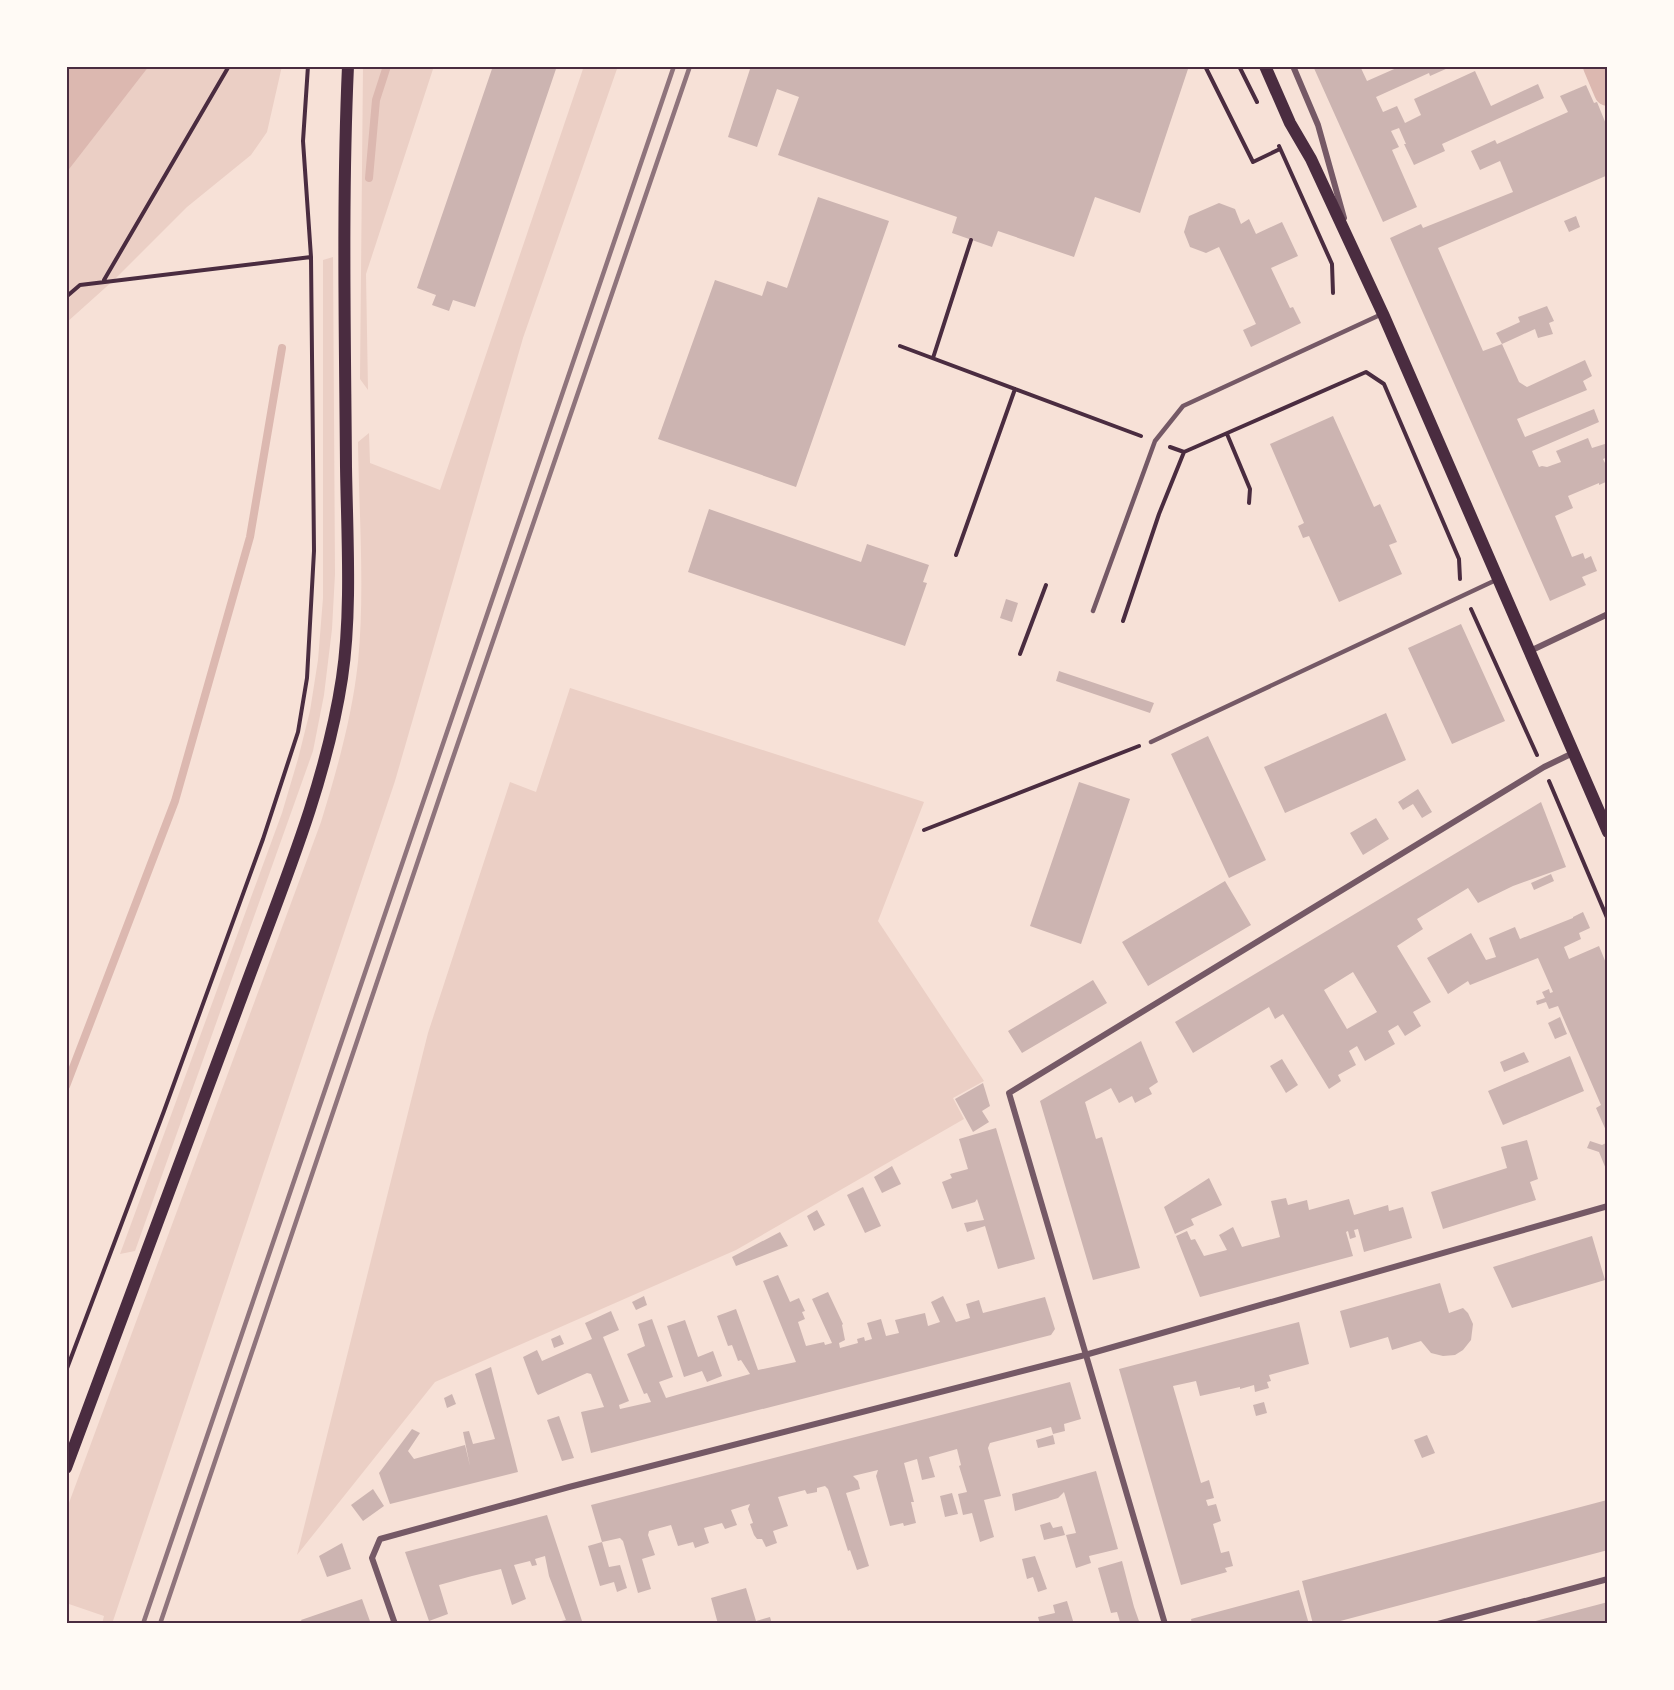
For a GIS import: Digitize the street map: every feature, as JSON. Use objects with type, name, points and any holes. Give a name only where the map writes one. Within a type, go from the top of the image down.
[{"type":"main road","points":[[66,1468],[294,854],[329,744],[342,676],[346,627],[347,491],[344,299],[345,128],[348,66]]},
{"type":"main road","points":[[1265,66],[1383,314],[1608,832]]},
{"type":"street","points":[[1293,66],[1318,125],[1353,248]]},
{"type":"street","points":[[1530,651],[1608,614]]},
{"type":"street","points":[[1165,1624],[1009,1093],[1544,767],[1574,753]]},
{"type":"street","points":[[395,1624],[372,1558],[380,1539],[569,1487],[1085,1354],[1608,1206]]},
{"type":"street","points":[[1437,1624],[1608,1579]]},
{"type":"lane","points":[[1093,611],[1155,441],[1184,406],[1383,314]]},
{"type":"lane","points":[[1151,742],[1498,579]]},
{"type":"path","points":[[103,281],[229,66]]},
{"type":"path","points":[[66,1371],[251,872],[298,732],[307,678],[314,551],[311,257],[303,141],[308,66]]},
{"type":"path","points":[[1205,66],[1252,162],[1280,149]]},
{"type":"path","points":[[1239,66],[1257,103]]},
{"type":"path","points":[[1275,140],[1332,264],[1333,293]]},
{"type":"path","points":[[933,358],[971,240]]},
{"type":"path","points":[[66,297],[80,285],[103,281],[311,257]]},
{"type":"path","points":[[900,346],[1184,452]]},
{"type":"path","points":[[1124,621],[1159,514],[1184,452],[1366,372],[1383,384],[1459,559],[1460,581],[1465,596],[1518,716],[1544,767],[1608,920]]},
{"type":"path","points":[[956,555],[1015,389]]},
{"type":"path","points":[[1227,433],[1251,489],[1249,503]]},
{"type":"path","points":[[1020,654],[1046,585]]},
{"type":"path","points":[[924,830],[1151,742]]},
{"type":"shaded area","points":[[66,66],[282,66],[267,132],[251,155],[187,207],[115,279],[66,323]]},
{"type":"shaded area","points":[[66,66],[149,66],[66,173]]},
{"type":"shaded area","points":[[363,66],[434,66],[366,274],[368,390],[360,379]]},
{"type":"shaded area","points":[[584,66],[618,66],[523,338],[395,781],[112,1624],[102,1624],[104,1616],[66,1603],[66,1511],[321,822],[338,763],[352,703],[360,635],[358,442],[369,433],[370,463],[440,490]]},
{"type":"shaded area","points":[[1589,66],[1608,66],[1608,108]]},
{"type":"shaded area","points":[[333,257],[335,574],[332,629],[324,695],[313,751],[135,1251],[120,1254],[282,813],[310,711],[318,660],[323,598],[323,260]]},
{"type":"shaded area","points":[[570,688],[924,802],[878,921],[984,1081],[953,1098],[964,1119],[736,1250],[435,1382],[297,1555],[428,1033],[510,782],[536,792]]},
{"type":"building","points":[[493,66],[557,66],[475,307],[453,300],[449,311],[432,305],[436,295],[417,288]]},
{"type":"building","points":[[751,66],[1189,66],[1140,213],[1095,197],[1074,257],[998,231],[992,247],[952,233],[957,217],[778,155],[799,97],[777,89],[757,147],[728,137]]},
{"type":"building","points":[[1313,66],[1360,66],[1367,81],[1401,66],[1447,66],[1448,68],[1430,76],[1429,73],[1376,97],[1383,112],[1397,106],[1405,123],[1421,115],[1414,99],[1475,71],[1491,106],[1538,84],[1544,98],[1442,144],[1445,151],[1414,165],[1399,128],[1391,131],[1399,147],[1392,150],[1417,207],[1383,222]]},
{"type":"building","points":[[1586,85],[1594,103],[1597,102],[1608,129],[1608,175],[1438,248],[1483,351],[1502,344],[1519,382],[1527,387],[1585,360],[1592,376],[1583,381],[1587,390],[1517,419],[1525,437],[1594,409],[1599,422],[1532,451],[1539,467],[1561,462],[1556,451],[1588,438],[1592,448],[1608,443],[1608,457],[1603,459],[1608,469],[1608,481],[1568,496],[1573,508],[1555,516],[1572,557],[1583,553],[1585,559],[1591,556],[1597,571],[1582,577],[1586,585],[1550,601],[1390,238],[1421,224],[1423,228],[1513,192],[1500,161],[1480,170],[1471,151],[1495,140],[1497,144],[1568,112],[1560,96]]},
{"type":"building","points":[[818,197],[889,221],[796,487],[658,439],[715,280],[762,296],[767,281],[787,288]]},
{"type":"building","points":[[1219,203],[1235,209],[1241,224],[1249,219],[1256,234],[1282,222],[1298,256],[1271,268],[1290,308],[1293,307],[1301,323],[1251,347],[1243,330],[1256,324],[1219,247],[1206,253],[1190,247],[1184,232],[1189,216]]},
{"type":"building","points":[[1576,216],[1580,227],[1569,232],[1564,221]]},
{"type":"building","points":[[1547,306],[1554,321],[1549,323],[1553,334],[1538,338],[1535,329],[1502,344],[1496,333],[1520,322],[1518,317]]},
{"type":"building","points":[[1333,416],[1374,507],[1380,504],[1397,542],[1389,545],[1402,574],[1339,602],[1309,536],[1303,538],[1298,526],[1304,523],[1270,444]]},
{"type":"building","points":[[709,509],[861,562],[867,544],[929,565],[923,582],[927,583],[905,646],[688,572]]},
{"type":"building","points":[[1006,599],[1018,603],[1012,622],[1000,618]]},
{"type":"building","points":[[1461,624],[1505,721],[1452,744],[1408,648]]},
{"type":"building","points":[[1059,671],[1154,703],[1150,713],[1056,681]]},
{"type":"building","points":[[1386,713],[1406,760],[1285,813],[1264,767]]},
{"type":"building","points":[[1208,736],[1266,860],[1229,878],[1171,754]]},
{"type":"building","points":[[1079,782],[1130,799],[1081,944],[1030,926]]},
{"type":"building","points":[[1418,789],[1432,812],[1422,818],[1413,804],[1403,810],[1398,802]]},
{"type":"building","points":[[1541,802],[1566,867],[1513,886],[1478,903],[1468,888],[1417,919],[1423,929],[1397,946],[1431,1002],[1413,1012],[1421,1026],[1405,1036],[1398,1025],[1388,1031],[1395,1044],[1365,1061],[1357,1046],[1349,1051],[1356,1065],[1338,1075],[1341,1081],[1329,1089],[1283,1014],[1275,1019],[1269,1007],[1193,1053],[1175,1022]],"holes":[[[1353,972],[1377,1012],[1347,1029],[1324,990]]]},
{"type":"building","points":[[1376,818],[1389,839],[1363,855],[1350,833]]},
{"type":"building","points":[[1551,874],[1554,881],[1534,890],[1531,883]]},
{"type":"building","points":[[1225,881],[1251,925],[1148,986],[1122,942]]},
{"type":"building","points":[[1583,912],[1590,928],[1579,933],[1581,939],[1564,947],[1569,959],[1599,946],[1608,968],[1608,1135],[1596,1108],[1601,1105],[1558,1006],[1549,1009],[1546,1002],[1537,1005],[1536,1001],[1545,998],[1542,992],[1549,989],[1550,993],[1553,992],[1538,958],[1470,985],[1468,981],[1448,994],[1427,958],[1471,933],[1486,960],[1496,957],[1489,938],[1515,927],[1520,939]]},
{"type":"building","points":[[1093,980],[1107,1003],[1022,1053],[1008,1031]]},
{"type":"building","points":[[1560,1017],[1567,1034],[1555,1039],[1548,1023]]},
{"type":"building","points":[[1141,1041],[1158,1082],[1149,1088],[1152,1094],[1135,1103],[1132,1096],[1119,1103],[1111,1088],[1085,1102],[1096,1139],[1102,1137],[1140,1268],[1093,1280],[1040,1101]]},
{"type":"building","points":[[1524,1052],[1529,1062],[1504,1072],[1500,1062]]},
{"type":"building","points":[[1570,1056],[1584,1091],[1503,1125],[1488,1091]]},
{"type":"building","points":[[1282,1059],[1298,1085],[1286,1093],[1270,1066]]},
{"type":"building","points":[[983,1083],[990,1106],[982,1111],[989,1122],[973,1132],[955,1099]]},
{"type":"building","points":[[996,1128],[1035,1259],[998,1269],[985,1226],[967,1232],[964,1223],[984,1220],[977,1199],[975,1202],[952,1209],[942,1182],[952,1178],[950,1174],[968,1169],[959,1139]]},
{"type":"building","points":[[1527,1140],[1538,1179],[1530,1182],[1536,1200],[1443,1229],[1431,1192],[1507,1168],[1501,1147]]},
{"type":"building","points":[[1590,1141],[1602,1145],[1608,1142],[1608,1174],[1599,1152],[1587,1148]]},
{"type":"building","points":[[892,1166],[901,1184],[882,1193],[874,1177]]},
{"type":"building","points":[[1209,1178],[1222,1205],[1191,1219],[1194,1225],[1175,1234],[1164,1207]]},
{"type":"building","points":[[863,1187],[881,1226],[865,1233],[847,1195]]},
{"type":"building","points":[[1286,1198],[1288,1205],[1307,1200],[1309,1210],[1349,1199],[1354,1215],[1388,1205],[1389,1211],[1403,1207],[1412,1238],[1364,1252],[1358,1229],[1354,1230],[1356,1237],[1350,1239],[1348,1231],[1346,1232],[1353,1256],[1200,1297],[1176,1236],[1187,1231],[1191,1240],[1195,1239],[1204,1256],[1227,1250],[1219,1235],[1233,1227],[1242,1247],[1280,1237],[1271,1201]]},
{"type":"building","points":[[817,1210],[825,1225],[814,1231],[807,1216]]},
{"type":"building","points":[[780,1232],[788,1246],[736,1266],[732,1257]]},
{"type":"building","points":[[1592,1236],[1605,1280],[1512,1308],[1493,1267]]},
{"type":"building","points":[[778,1275],[790,1302],[799,1298],[805,1311],[802,1312],[805,1319],[798,1322],[806,1346],[824,1342],[825,1345],[832,1343],[812,1299],[828,1292],[843,1324],[845,1340],[839,1343],[840,1348],[858,1343],[857,1339],[864,1337],[865,1341],[872,1339],[867,1323],[881,1319],[886,1336],[899,1333],[895,1320],[925,1313],[928,1326],[940,1322],[931,1302],[943,1296],[956,1322],[970,1318],[966,1304],[979,1300],[983,1313],[1045,1297],[1055,1329],[1051,1335],[591,1453],[581,1412],[604,1407],[591,1374],[587,1373],[538,1395],[536,1392],[523,1357],[537,1350],[542,1361],[592,1339],[585,1323],[611,1311],[619,1330],[603,1337],[629,1401],[619,1405],[620,1409],[651,1402],[647,1393],[644,1394],[627,1354],[645,1346],[638,1324],[652,1319],[673,1377],[659,1382],[666,1398],[750,1374],[741,1360],[738,1361],[732,1345],[728,1346],[717,1316],[736,1309],[758,1370],[796,1362],[763,1281]]},
{"type":"building","points":[[1440,1283],[1449,1313],[1463,1308],[1473,1324],[1471,1340],[1463,1350],[1455,1355],[1443,1356],[1431,1353],[1421,1341],[1392,1350],[1388,1337],[1350,1348],[1340,1311]]},
{"type":"building","points":[[644,1296],[647,1305],[636,1310],[632,1302]]},
{"type":"building","points":[[685,1320],[698,1357],[713,1351],[722,1376],[707,1382],[702,1371],[684,1377],[667,1326]]},
{"type":"building","points":[[1299,1322],[1309,1364],[1269,1375],[1271,1381],[1267,1382],[1269,1388],[1255,1392],[1254,1385],[1200,1396],[1196,1381],[1173,1386],[1201,1483],[1209,1480],[1214,1498],[1206,1500],[1208,1506],[1216,1504],[1221,1521],[1213,1524],[1221,1553],[1229,1551],[1233,1566],[1225,1568],[1227,1572],[1181,1585],[1119,1369]]},
{"type":"building","points":[[560,1335],[564,1344],[554,1348],[551,1339]]},
{"type":"building","points":[[491,1367],[518,1472],[390,1504],[379,1473],[412,1429],[420,1433],[408,1451],[414,1459],[465,1445],[470,1466],[463,1432],[469,1431],[473,1444],[495,1439],[475,1374]]},
{"type":"building","points":[[1070,1382],[1081,1419],[1064,1424],[1065,1431],[1053,1434],[1051,1427],[990,1443],[988,1448],[1001,1496],[984,1500],[994,1537],[980,1542],[972,1513],[963,1515],[958,1494],[967,1492],[959,1466],[961,1465],[957,1449],[929,1457],[935,1477],[922,1480],[917,1459],[904,1463],[914,1502],[911,1502],[916,1523],[890,1526],[876,1476],[878,1470],[853,1476],[858,1481],[860,1489],[846,1493],[869,1566],[857,1570],[825,1486],[817,1488],[817,1492],[807,1494],[805,1490],[778,1497],[788,1526],[773,1531],[777,1543],[766,1547],[762,1539],[757,1539],[754,1535],[748,1509],[750,1504],[731,1510],[737,1525],[725,1529],[722,1523],[704,1528],[709,1543],[695,1548],[693,1542],[678,1546],[671,1525],[649,1531],[648,1535],[655,1555],[642,1559],[651,1589],[638,1593],[623,1541],[620,1538],[602,1542],[591,1505]]},
{"type":"building","points":[[452,1394],[456,1404],[447,1408],[444,1398]]},
{"type":"building","points":[[1264,1402],[1267,1413],[1256,1416],[1253,1405]]},
{"type":"building","points":[[559,1416],[574,1458],[562,1461],[547,1420]]},
{"type":"building","points":[[1053,1435],[1055,1444],[1038,1448],[1036,1440]]},
{"type":"building","points":[[1427,1435],[1435,1453],[1422,1458],[1414,1440]]},
{"type":"building","points":[[1096,1471],[1118,1549],[1089,1556],[1091,1563],[1076,1568],[1066,1535],[1076,1533],[1064,1492],[1058,1498],[1015,1511],[1012,1494]]},
{"type":"building","points":[[373,1489],[384,1506],[363,1521],[351,1505]]},
{"type":"building","points":[[952,1493],[958,1514],[945,1517],[940,1496]]},
{"type":"building","points":[[1607,1500],[1608,1550],[1329,1624],[1313,1624],[1302,1581]]},
{"type":"building","points":[[547,1515],[583,1624],[562,1624],[561,1621],[566,1620],[549,1576],[545,1556],[535,1559],[537,1565],[532,1566],[530,1561],[514,1565],[526,1599],[512,1605],[501,1569],[439,1585],[448,1614],[429,1621],[405,1552]]},
{"type":"building","points":[[1050,1522],[1053,1528],[1062,1526],[1065,1535],[1044,1540],[1040,1525]]},
{"type":"building","points":[[602,1542],[609,1567],[620,1565],[627,1588],[617,1592],[614,1582],[600,1586],[588,1546]]},
{"type":"building","points":[[342,1543],[351,1569],[327,1577],[319,1556]]},
{"type":"building","points":[[1035,1556],[1047,1589],[1038,1592],[1033,1577],[1027,1579],[1022,1559]]},
{"type":"building","points":[[1122,1561],[1140,1624],[1114,1624],[1120,1622],[1117,1612],[1111,1613],[1098,1568]]},
{"type":"building","points":[[746,1588],[756,1621],[770,1617],[772,1624],[718,1624],[711,1598]]},
{"type":"building","points":[[1299,1590],[1309,1624],[1192,1624],[1191,1619]]},
{"type":"building","points":[[362,1599],[371,1624],[303,1624],[301,1620]]},
{"type":"building","points":[[1067,1601],[1074,1624],[1040,1624],[1038,1617],[1055,1613],[1053,1605]]},
{"type":"building","points":[[1608,1602],[1608,1624],[1528,1624],[1528,1623]]},
{"type":"waterway","points":[[369,178],[376,100],[387,66]]},
{"type":"waterway","points":[[1597,66],[1608,92]]},
{"type":"waterway","points":[[66,1086],[175,801],[250,537],[282,348]]},
{"type":"railway","points":[[143,1624],[674,66]]},
{"type":"railway","points":[[160,1624],[690,66]]}]
